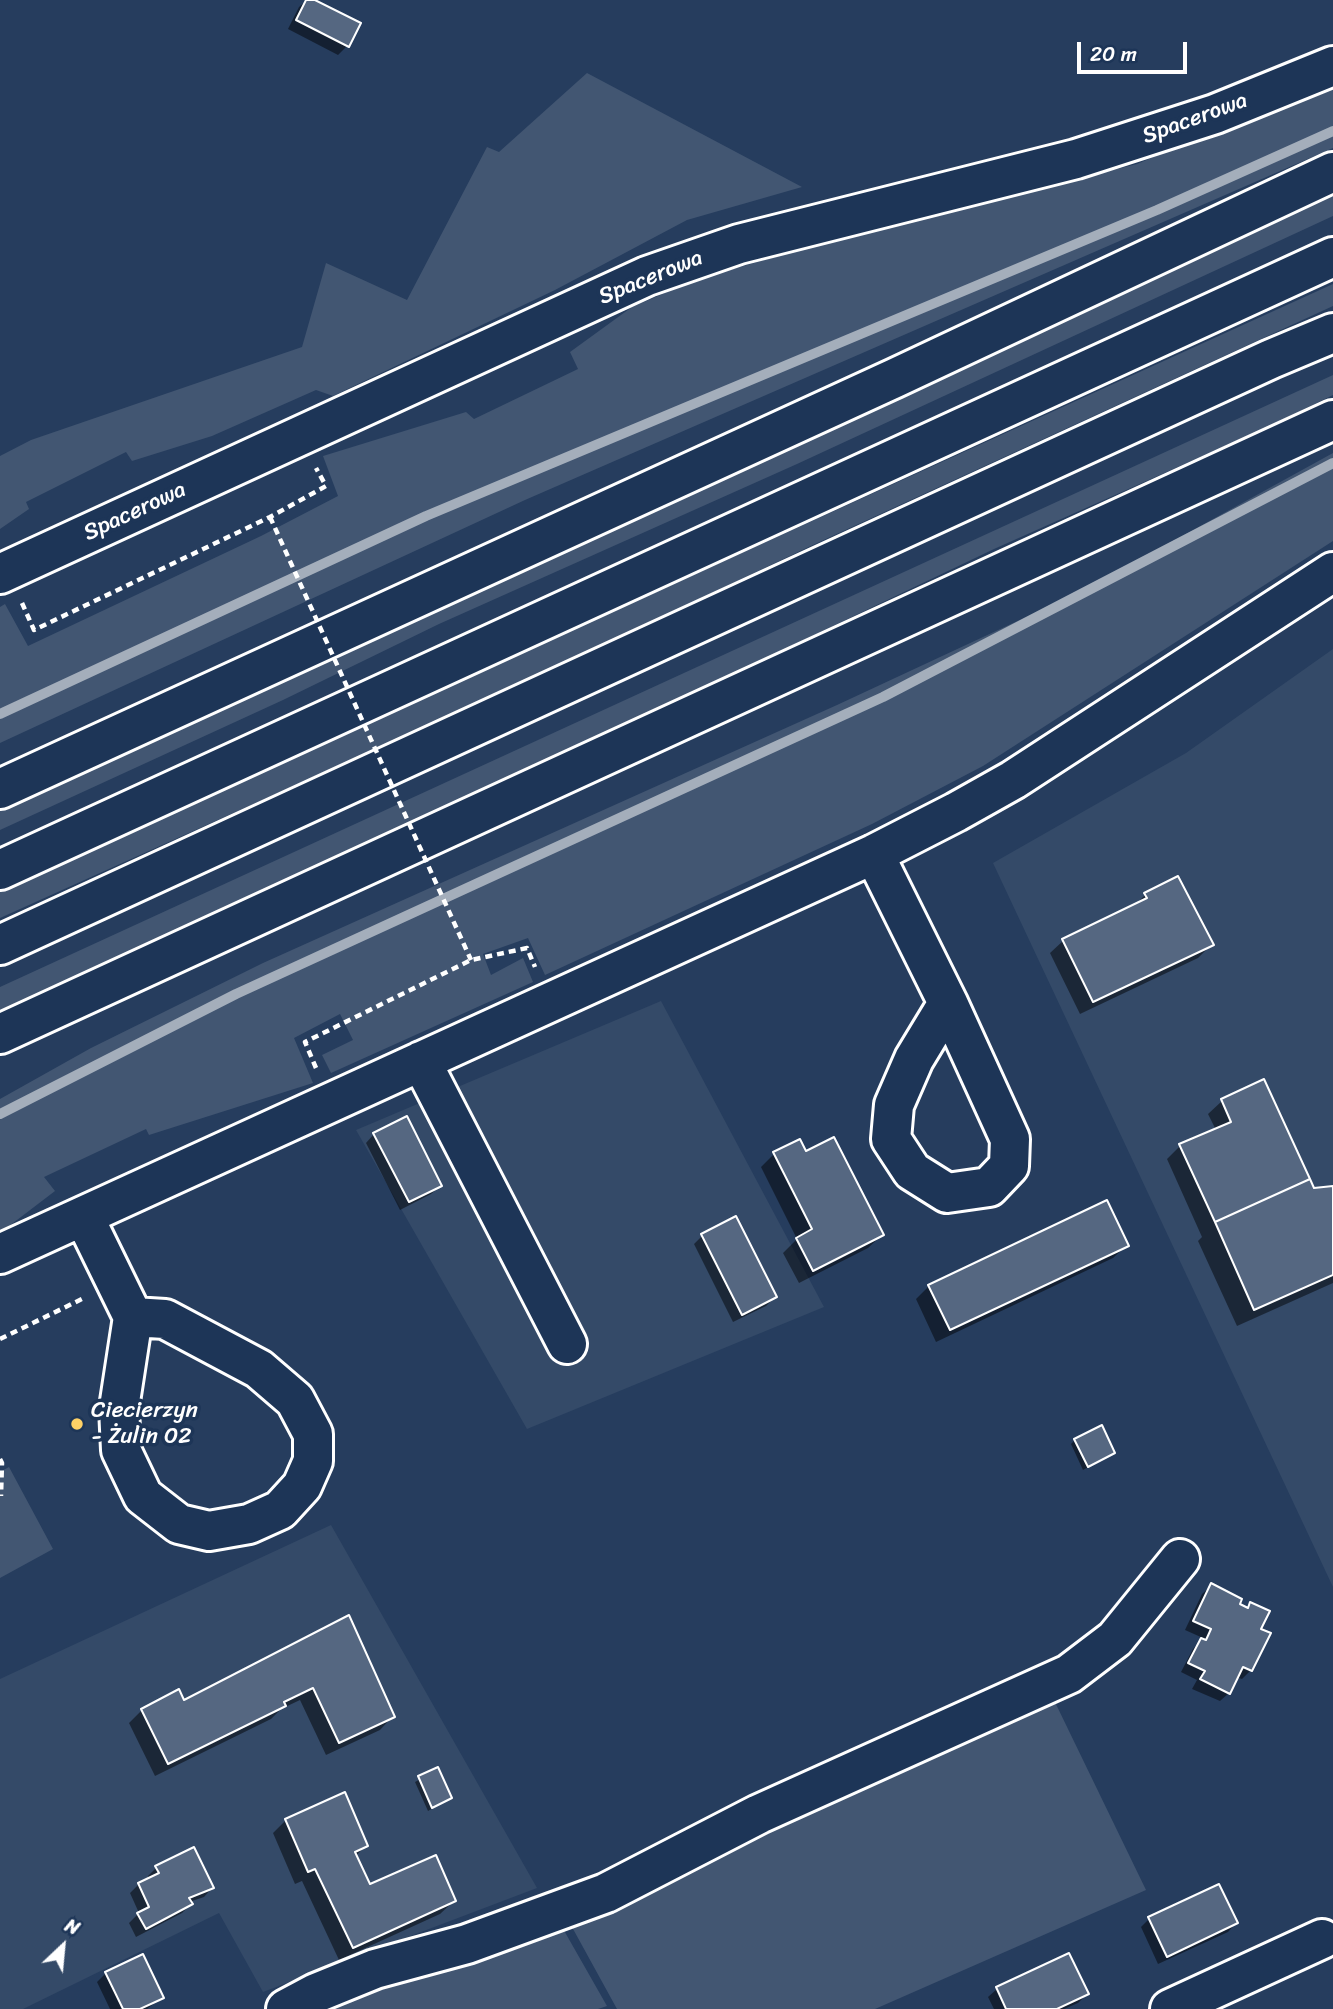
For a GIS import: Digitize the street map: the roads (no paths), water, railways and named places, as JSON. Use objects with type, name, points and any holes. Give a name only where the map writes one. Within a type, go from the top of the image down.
[{"type":"main road","name":"Spacerowa","points":[[0,574],[648,276],[739,244],[1076,159],[1215,114],[1333,66]]},
{"type":"main road","points":[[0,789],[907,373],[1333,172]]},
{"type":"main road","points":[[0,870],[1333,257]]},
{"type":"main road","points":[[0,945],[1258,364],[1333,333]]},
{"type":"main road","points":[[0,1034],[1333,420]]},
{"type":"main road","points":[[0,1254],[874,854],[1013,780],[1333,572]]},
{"type":"main road","points":[[0,779],[62,760]]},
{"type":"main road","points":[[874,854],[948,1003]]},
{"type":"main road","points":[[0,1056],[73,1001]]},
{"type":"main road","points":[[421,1061],[567,1344]]},
{"type":"main road","points":[[84,1217],[133,1317],[119,1408],[121,1450],[143,1496],[179,1524],[209,1531],[249,1524],[280,1510],[302,1486],[313,1461],[313,1434],[295,1400],[259,1369],[165,1319],[133,1317]]},
{"type":"main road","points":[[286,2009],[316,1993],[375,1969],[467,1944],[606,1893],[759,1814],[1069,1674],[1115,1639],[1180,1559]]},
{"type":"main road","points":[[1170,2009],[1322,1939]]},
{"type":"waterway","points":[[0,714],[426,516],[1157,210],[1333,131]]},
{"type":"waterway","points":[[0,1114],[236,994],[883,697],[1333,463]]},
{"type":"place","name":"Ciecierzyn - Żulin 02","points":[[77,1424]]}]
